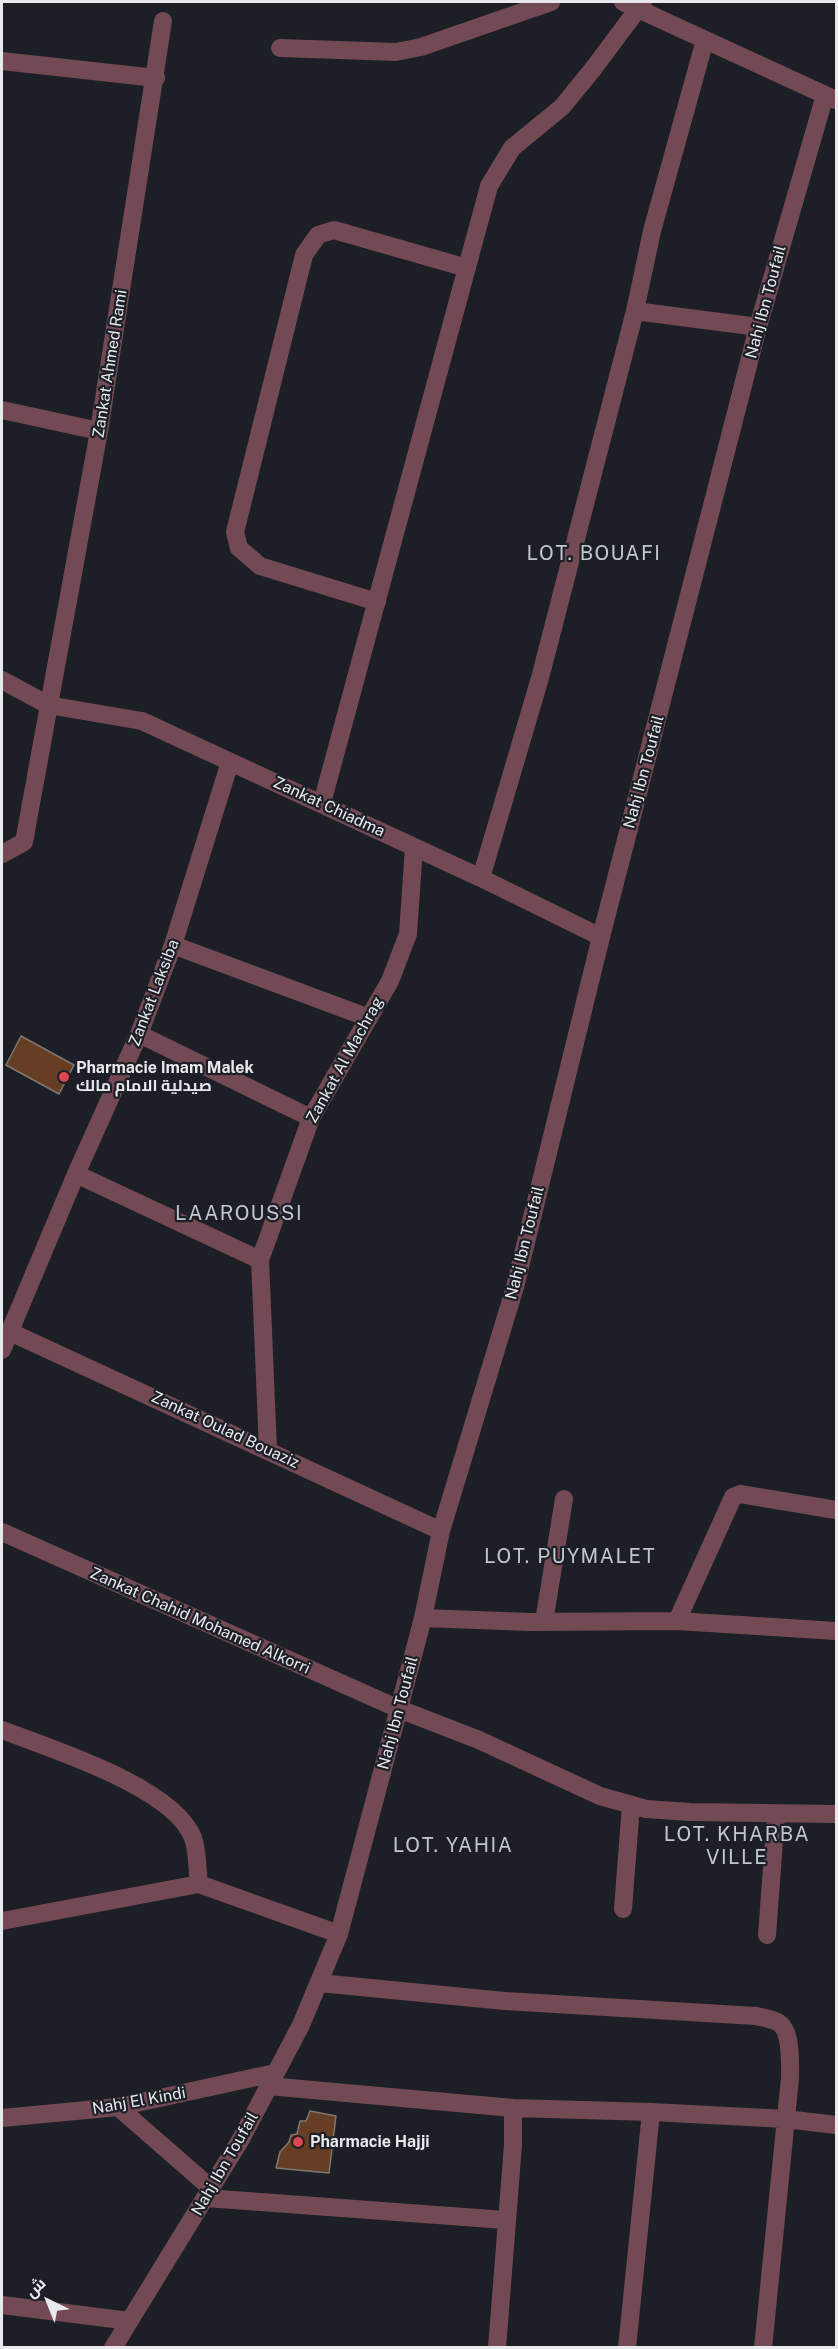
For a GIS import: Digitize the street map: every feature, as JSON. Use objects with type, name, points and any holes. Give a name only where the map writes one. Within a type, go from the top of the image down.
[{"type":"street","points":[[280,48],[396,52],[421,47],[551,2]]},
{"type":"street","points":[[322,803],[489,186],[512,148],[562,107],[593,69],[634,4],[705,40],[831,98]]},
{"type":"street","name":"Zankat Ahmed Rami","points":[[2,854],[24,842],[99,431],[156,78],[163,21]]},
{"type":"street","points":[[481,878],[540,678],[635,311],[652,231],[705,40]]},
{"type":"street","points":[[2,62],[156,78]]},
{"type":"street","name":"Nahj Ibn Toufail","points":[[113,2348],[241,2139],[302,2025],[339,1934],[423,1618],[441,1531],[514,1287],[601,937],[758,327],[831,98]]},
{"type":"street","points":[[377,602],[260,566],[239,548],[235,532],[304,255],[318,235],[334,230],[467,268]]},
{"type":"street","points":[[635,311],[758,327]]},
{"type":"street","points":[[2,410],[99,431]]},
{"type":"street","name":"Zankat Chiadma","points":[[2,680],[48,705],[142,721],[322,803],[601,937]]},
{"type":"street","name":"Zankat Laksiba","points":[[2,1350],[8,1331],[76,1174],[139,1034],[173,945],[230,762]]},
{"type":"street","name":"Zankat Al Machrag","points":[[268,1450],[260,1260],[310,1118],[390,981],[408,934],[414,847]]},
{"type":"street","points":[[173,945],[369,1018]]},
{"type":"street","points":[[139,1034],[310,1118]]},
{"type":"street","points":[[76,1174],[260,1260]]},
{"type":"street","name":"Zankat Oulad Bouaziz","points":[[8,1331],[441,1531]]},
{"type":"street","points":[[676,1621],[733,1497],[740,1494],[837,1510]]},
{"type":"street","points":[[544,1622],[564,1499]]},
{"type":"street","name":"Zankat Chahid Mohamed Alkorri","points":[[2,1532],[399,1710],[479,1740],[600,1796],[631,1805],[690,1812],[837,1814]]},
{"type":"street","points":[[423,1618],[544,1622],[676,1621],[837,1631]]},
{"type":"street","points":[[2,1730],[113,1774],[150,1794],[180,1817],[193,1839],[199,1884]]},
{"type":"street","points":[[623,1909],[631,1805]]},
{"type":"street","points":[[767,1935],[776,1814]]},
{"type":"street","points":[[2,1922],[199,1884],[339,1934]]},
{"type":"street","points":[[319,1983],[505,2001],[737,2015],[776,2021],[783,2025],[790,2048],[790,2078],[763,2348]]},
{"type":"street","name":"Nahj El Kindi","points":[[2,2118],[118,2107],[271,2080],[513,2108],[786,2119],[837,2125]]},
{"type":"street","points":[[118,2107],[209,2194],[505,2220]]},
{"type":"street","points":[[497,2348],[505,2220],[513,2145],[513,2108]]},
{"type":"street","points":[[627,2348],[651,2112]]},
{"type":"street","points":[[2,2305],[129,2321]]},
{"type":"building","points":[[21,1036],[74,1065],[59,1094],[6,1065]]},
{"type":"building","points":[[310,2111],[336,2116],[329,2173],[276,2168],[280,2152],[289,2142],[291,2135],[297,2134],[300,2121],[306,2121]]},
{"type":"place","name":"Pharmacie Imam Malek صيدلية الامام مالك","points":[[64,1077]]},
{"type":"place","name":"Pharmacie Hajji","points":[[298,2142]]},
{"type":"district","name":"LOT. BOUAFI","points":[[594,554]]},
{"type":"district","name":"LAAROUSSI","points":[[239,1214]]},
{"type":"district","name":"LOT. PUYMALET","points":[[570,1557]]},
{"type":"district","name":"LOT. YAHIA","points":[[453,1846]]},
{"type":"district","name":"LOT. KHARBA VILLE","points":[[737,1846]]}]
